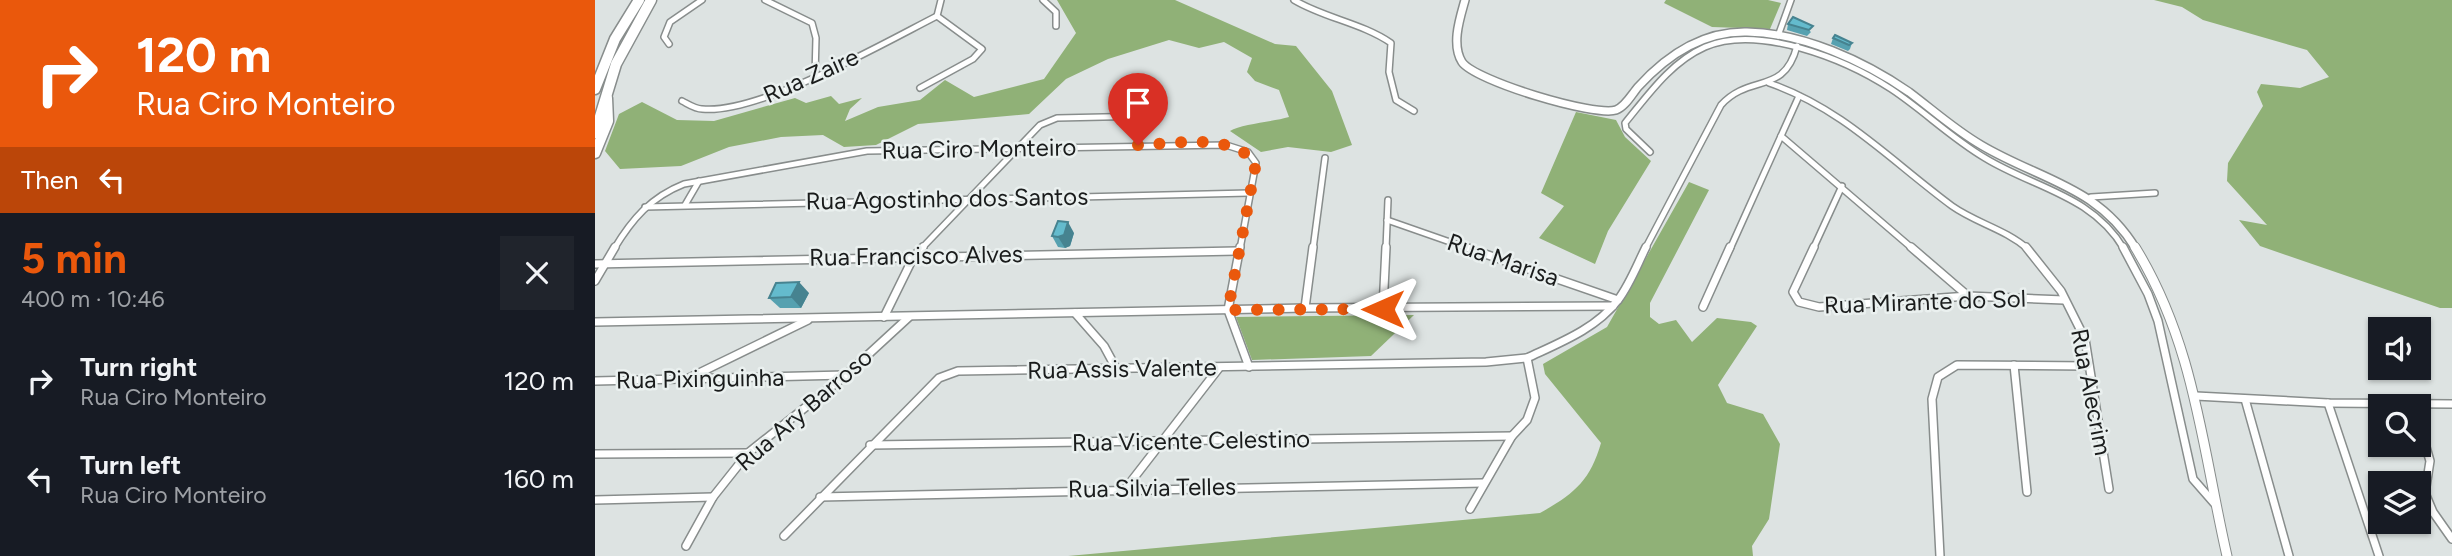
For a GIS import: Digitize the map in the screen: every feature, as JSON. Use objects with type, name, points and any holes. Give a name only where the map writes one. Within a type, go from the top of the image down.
[{"type":"highway","points":[[595,133],[601,92],[615,39],[639,0]]},
{"type":"highway","points":[[595,153],[608,121],[601,92],[627,37],[650,0]]},
{"type":"street","points":[[669,44],[664,37],[670,22],[702,0]]},
{"type":"street","points":[[765,0],[812,23],[816,38],[815,76]]},
{"type":"street","points":[[920,88],[974,59],[982,49],[937,16],[941,0]]},
{"type":"street","points":[[1043,0],[1056,12],[1056,26]]},
{"type":"street","points":[[1294,0],[1316,13],[1381,36],[1391,43],[1389,72],[1395,100],[1414,111]]},
{"type":"street","points":[[1465,0],[1457,49],[1463,65],[1474,74],[1512,87],[1603,110],[1621,107],[1642,81],[1678,51],[1703,37],[1746,33],[1778,36],[1895,84],[1979,145],[2018,166],[2091,197],[2126,232],[2164,296],[2196,396],[2214,503],[2227,556]]},
{"type":"street","points":[[1778,36],[1791,0]]},
{"type":"street","name":"Rua Zaire","points":[[682,101],[694,109],[724,108],[767,97],[937,16]]},
{"type":"street","points":[[1650,152],[1626,129],[1625,123],[1655,85],[1687,57],[1725,40],[1744,38],[1798,44],[1892,90],[1986,159],[2070,195],[2098,216],[2143,278],[2165,341],[2193,479],[2214,503]]},
{"type":"street","points":[[1769,83],[1791,66],[1798,44]]},
{"type":"street","points":[[1678,51],[1687,57]]},
{"type":"street","name":"Rua Alecrim","points":[[1769,83],[1799,96],[1863,132],[1955,208],[2020,242],[2032,253],[2078,321],[2089,366],[2109,489]]},
{"type":"street","name":"Rua Assis Valente","points":[[784,536],[870,445],[939,378],[948,373],[1486,362],[1527,358],[1560,343],[1619,300],[1726,98],[1736,88],[1769,83]]},
{"type":"street","points":[[1703,307],[1799,96]]},
{"type":"street","points":[[884,317],[914,256],[1040,125],[1057,118],[1149,116]]},
{"type":"street","points":[[1781,136],[1968,296]]},
{"type":"street","name":"Rua Ciro Monteiro","points":[[595,281],[645,207],[668,189],[699,181],[867,151],[1226,145],[1248,152],[1256,163],[1237,251],[1228,310]]},
{"type":"street","points":[[1305,308],[1325,158]]},
{"type":"street","points":[[685,205],[699,181]]},
{"type":"street","name":"Rua Mirante do Sol","points":[[1842,186],[1793,292],[1799,302],[1819,307],[1968,296],[2064,300]]},
{"type":"street","points":[[2091,197],[2155,193]]},
{"type":"street","name":"Rua Agostinho dos Santos","points":[[645,207],[1249,194]]},
{"type":"street","points":[[1383,309],[1388,200]]},
{"type":"street","name":"Rua Marisa","points":[[1387,220],[1619,300]]},
{"type":"street","name":"Rua Francisco Alves","points":[[595,264],[1237,251]]},
{"type":"street","points":[[595,323],[1305,308],[1613,306]]},
{"type":"street","points":[[1228,310],[1249,367]]},
{"type":"street","points":[[1075,313],[1104,346],[1117,370]]},
{"type":"street","name":"Rua Ary Barroso","points":[[686,545],[713,497],[748,453],[846,375],[909,317]]},
{"type":"street","points":[[687,379],[812,318]]},
{"type":"street","points":[[1470,509],[1512,436],[1528,420],[1535,398],[1527,358]]},
{"type":"street","points":[[1940,556],[1932,399],[1934,381],[1942,370],[1957,365],[2089,366]]},
{"type":"street","points":[[2014,365],[2027,492]]},
{"type":"street","points":[[1126,488],[1220,368]]},
{"type":"street","name":"Rua Pixinguinha","points":[[595,381],[846,375]]},
{"type":"street","points":[[2196,396],[2368,403]]},
{"type":"street","points":[[2245,399],[2289,556]]},
{"type":"street","points":[[2328,403],[2379,556]]},
{"type":"street","points":[[2431,404],[2452,404]]},
{"type":"street","name":"Rua Vicente Celestino","points":[[870,445],[1512,436]]},
{"type":"street","points":[[595,454],[748,453]]},
{"type":"street","points":[[2429,457],[2425,493],[2433,512],[2452,539]]},
{"type":"street","name":"Rua Silvia Telles","points":[[820,497],[1126,488],[1483,483]]},
{"type":"street","points":[[595,500],[713,497]]},
{"type":"green space","points":[[1057,0],[1175,0],[1275,44],[1296,46],[1332,91],[1352,145],[1331,152],[1288,147],[1261,152],[1230,131],[1289,117],[1279,90],[1255,81],[1247,72],[1252,58],[1224,42],[1199,48],[1169,40],[1108,59],[1066,79],[1029,114],[918,124],[876,145],[844,147],[823,135],[781,137],[729,147],[681,166],[620,169],[605,151],[619,114],[642,102],[677,120],[714,121],[795,98],[806,103],[831,96],[839,104],[862,98],[850,109],[845,121],[878,107],[920,100],[945,80],[974,97],[1044,79],[1076,33]]},
{"type":"green space","points":[[1666,0],[1768,0],[1781,3],[1770,29],[1712,27],[1664,3]]},
{"type":"green space","points":[[2154,0],[2452,0],[2452,308],[2440,308],[2260,246],[2239,220],[2267,225],[2227,181],[2228,163],[2263,106],[2257,92],[2261,84],[2300,88],[2329,77],[2307,50],[2203,20],[2182,7]]},
{"type":"green space","points":[[1576,112],[1616,120],[1625,137],[1651,161],[1608,231],[1595,264],[1539,238],[1564,206],[1541,193]]},
{"type":"green space","points":[[1689,182],[1709,190],[1650,303],[1650,317],[1659,324],[1676,320],[1692,342],[1717,318],[1751,322],[1757,326],[1718,385],[1727,403],[1763,414],[1780,444],[1769,519],[1752,546],[1753,556],[1068,556],[1540,513],[1552,506],[1571,493],[1586,477],[1601,443],[1545,374],[1543,364],[1607,327]]},
{"type":"green space","points":[[1414,315],[1371,356],[1252,360],[1236,317]]},
{"type":"building","points":[[1793,17],[1813,26],[1809,30],[1788,24]]},
{"type":"building","points":[[1835,35],[1852,43],[1849,45],[1833,38]]},
{"type":"building","points":[[1058,221],[1068,222],[1064,235],[1052,236]]},
{"type":"building","points":[[799,282],[791,297],[769,298],[776,283]]},
{"type":"route","points":[[1138,145],[1226,145],[1248,152],[1256,163],[1256,173],[1237,251],[1228,310],[1383,309]]}]
